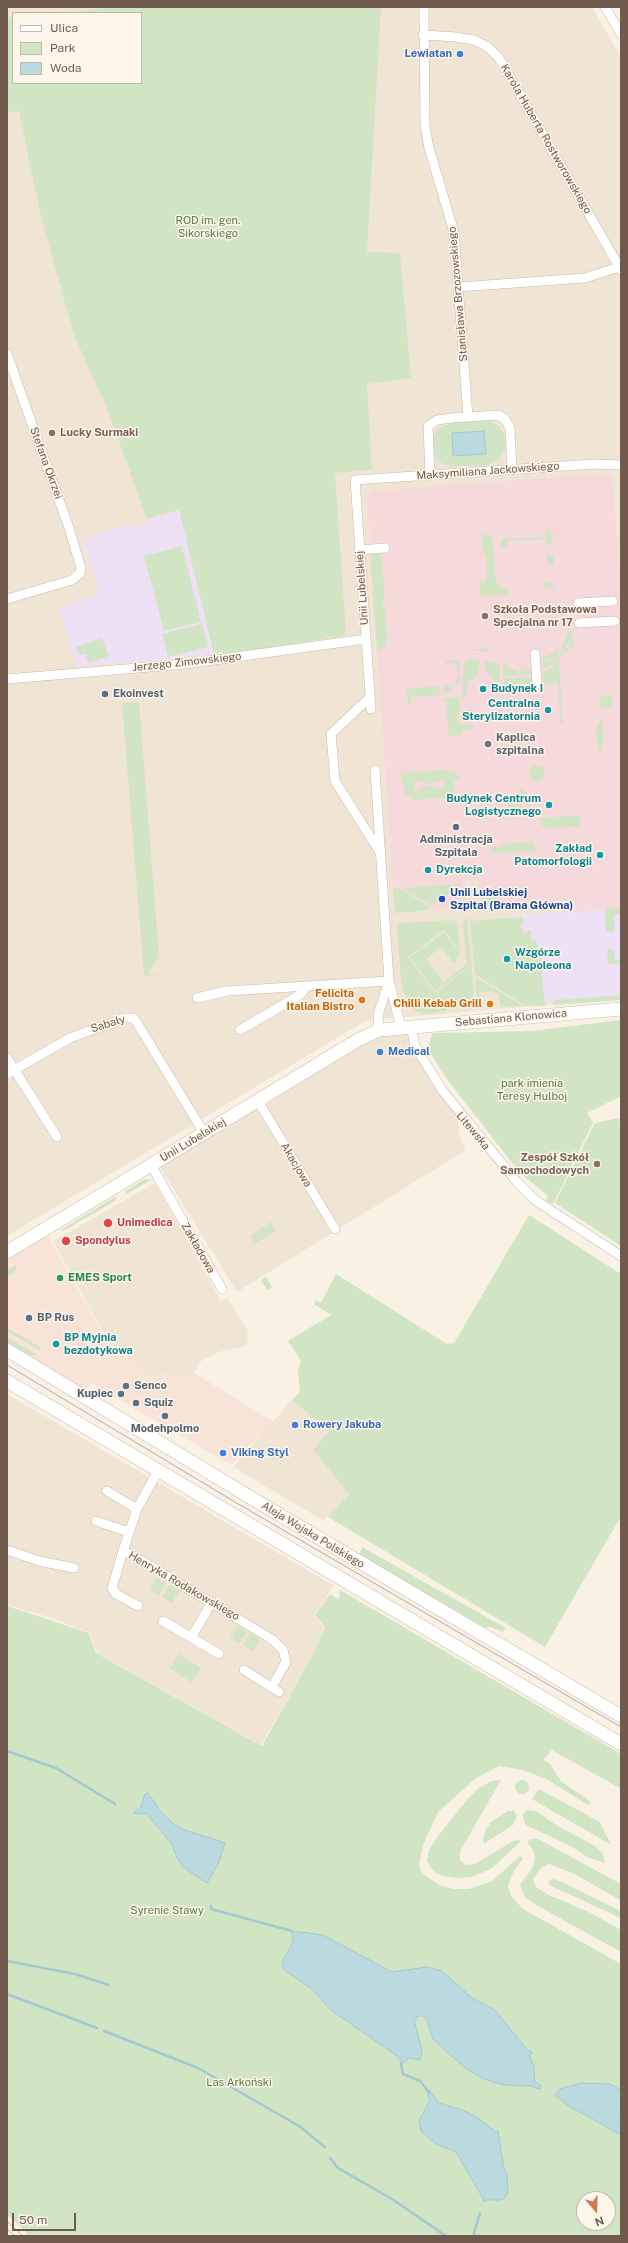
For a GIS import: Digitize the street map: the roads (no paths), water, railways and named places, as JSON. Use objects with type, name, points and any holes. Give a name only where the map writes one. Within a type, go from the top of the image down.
[{"type":"main road","name":"Sebastiana Klonowica","points":[[406,1026],[621,1009]]},
{"type":"main road","name":"Unii Lubelskiej","points":[[7,1252],[354,1042],[379,1030],[406,1026]]},
{"type":"main road","name":"Aleja Wojska Polskiego","points":[[7,1350],[271,1510],[621,1716]]},
{"type":"main road","points":[[7,1381],[159,1469],[293,1551],[621,1744]]},
{"type":"street","name":"Stanisława Brzozowskiego","points":[[424,7],[425,126],[429,148],[454,232],[468,417]]},
{"type":"street","points":[[605,7],[621,34]]},
{"type":"street","name":"Karola Huberta Rostworowskiego","points":[[424,35],[474,40],[488,47],[499,58],[619,263]]},
{"type":"street","points":[[458,288],[585,278],[619,263]]},
{"type":"street","name":"Stefana Okrzei","points":[[7,354],[80,564],[80,573],[72,580],[7,599]]},
{"type":"street","points":[[430,475],[428,426],[437,420],[468,417],[498,415],[505,419],[510,428],[512,469]]},
{"type":"street","name":"Maksymiliana Jackowskiego","points":[[355,480],[594,464],[621,465]]},
{"type":"street","name":"Unii Lubelskiej","points":[[355,480],[371,709]]},
{"type":"street","points":[[360,550],[385,548]]},
{"type":"street","points":[[578,603],[613,601]]},
{"type":"street","points":[[579,623],[615,621]]},
{"type":"street","name":"Jerzego Zimowskiego","points":[[7,678],[185,664],[366,639]]},
{"type":"street","points":[[535,654],[537,684]]},
{"type":"street","points":[[370,697],[331,734],[335,781],[380,852]]},
{"type":"street","points":[[375,770],[389,981],[406,1026]]},
{"type":"street","points":[[197,998],[227,991],[389,981]]},
{"type":"street","points":[[379,1030],[378,1015],[389,981]]},
{"type":"street","points":[[240,1030],[300,995],[307,986]]},
{"type":"street","name":"Sabały","points":[[7,1074],[15,1068],[80,1033],[124,1018],[134,1018],[204,1133]]},
{"type":"street","name":"Litewska","points":[[406,1026],[415,1046],[442,1090],[517,1182],[535,1200],[621,1256]]},
{"type":"street","points":[[7,1058],[15,1068],[57,1137]]},
{"type":"street","name":"Akacjowa","points":[[258,1100],[335,1229]]},
{"type":"street","name":"Zakładowa","points":[[151,1165],[222,1289]]},
{"type":"street","name":"Henryka Rodakowskiego","points":[[159,1469],[137,1509],[123,1551],[265,1633],[283,1650],[286,1662],[275,1689],[244,1670]]},
{"type":"street","points":[[107,1491],[137,1509]]},
{"type":"street","points":[[96,1521],[129,1532]]},
{"type":"street","points":[[7,1550],[39,1561],[74,1568]]},
{"type":"street","points":[[123,1551],[112,1588],[116,1594],[138,1606]]},
{"type":"street","points":[[190,1638],[212,1602]]},
{"type":"street","points":[[163,1621],[219,1654]]},
{"type":"water","points":[[484,431],[486,454],[453,456],[452,433]]},
{"type":"water","points":[[148,1793],[161,1812],[174,1824],[182,1829],[225,1843],[219,1862],[207,1883],[183,1867],[171,1843],[147,1814],[133,1813],[141,1807],[145,1794]]},
{"type":"water","points":[[292,1931],[323,1935],[392,1972],[427,1967],[442,1971],[472,1998],[495,2010],[528,2051],[530,2050],[532,2053],[529,2055],[534,2066],[535,2081],[541,2086],[540,2089],[530,2086],[504,2085],[484,2079],[465,2068],[433,2039],[427,2020],[423,2016],[419,2016],[414,2020],[422,2051],[420,2060],[409,2058],[403,2063],[400,2062],[400,2058],[331,2010],[312,1989],[284,1970],[282,1962],[293,1942]]},
{"type":"water","points":[[581,2083],[610,2084],[621,2090],[621,2116],[618,2123],[621,2125],[621,2135],[567,2105],[555,2095],[560,2089]]},
{"type":"water","points":[[430,2091],[439,2103],[462,2110],[475,2116],[496,2132],[498,2131],[504,2169],[507,2174],[508,2192],[505,2198],[500,2200],[486,2200],[483,2202],[484,2200],[456,2152],[436,2144],[421,2131],[419,2121],[430,2100],[427,2093]]},
{"type":"waterway","points":[[7,1751],[56,1768],[115,1804]]},
{"type":"waterway","points":[[211,1906],[211,1909],[292,1931]]},
{"type":"waterway","points":[[7,1961],[75,1974],[109,1985]]},
{"type":"waterway","points":[[7,1994],[97,2028]]},
{"type":"waterway","points":[[104,2031],[198,2068],[299,2126],[325,2147]]},
{"type":"waterway","points":[[401,2063],[403,2074],[420,2081],[429,2092]]},
{"type":"waterway","points":[[330,2158],[338,2168],[392,2199],[446,2236]]},
{"type":"waterway","points":[[473,2236],[480,2213]]},
{"type":"tram line","points":[[7,1365],[235,1502],[621,1727]]},
{"type":"tram line","points":[[7,2221],[23,2236]]},
{"type":"tram line","points":[[7,2229],[15,2236]]},
{"type":"place","name":"Lewiatan","points":[[460,54]]},
{"type":"place","name":"Lucky Surmaki","points":[[52,433]]},
{"type":"place","name":"Szkoła Podstawowa Specjalna nr 17","points":[[485,616]]},
{"type":"place","name":"Budynek I","points":[[483,689]]},
{"type":"place","name":"Ekoinvest","points":[[105,694]]},
{"type":"place","name":"Centralna Sterylizatornia","points":[[548,710]]},
{"type":"place","name":"Kaplica szpitalna","points":[[488,744]]},
{"type":"place","name":"Budynek Centrum Logistycznego","points":[[549,805]]},
{"type":"place","name":"Administracja Szpitala","points":[[456,827]]},
{"type":"place","name":"Zakład Patomorfologii","points":[[600,855]]},
{"type":"place","name":"Dyrekcja","points":[[428,870]]},
{"type":"place","name":"Unii Lubelskiej Szpital (Brama Główna)","points":[[442,899]]},
{"type":"place","name":"Wzgórze Napoleona","points":[[507,959]]},
{"type":"place","name":"Felicita Italian Bistro","points":[[362,1000]]},
{"type":"place","name":"Chilli Kebab Grill","points":[[490,1004]]},
{"type":"place","name":"Medical","points":[[380,1052]]},
{"type":"place","name":"Zespół Szkół Samochodowych","points":[[597,1164]]},
{"type":"place","name":"Unimedica","points":[[108,1223]]},
{"type":"place","name":"Spondylus","points":[[66,1241]]},
{"type":"place","name":"EMES Sport","points":[[60,1278]]},
{"type":"place","name":"BP Rus","points":[[29,1318]]},
{"type":"place","name":"BP Myjnia bezdotykowa","points":[[56,1344]]},
{"type":"place","name":"Senco","points":[[126,1386]]},
{"type":"place","name":"Kupiec","points":[[121,1394]]},
{"type":"place","name":"Squiz","points":[[136,1403]]},
{"type":"place","name":"Modehpolmo","points":[[165,1416]]},
{"type":"place","name":"Rowery Jakuba","points":[[295,1425]]},
{"type":"place","name":"Viking Styl","points":[[223,1453]]},
{"type":"park label","name":"ROD im. gen. Sikorskiego","points":[[208,227]]},
{"type":"park label","name":"park imienia Teresy Hulboj","points":[[532,1090]]},
{"type":"park label","name":"Syrenie Stawy","points":[[167,1911]]},
{"type":"park label","name":"Las Arkoński","points":[[239,2083]]}]
